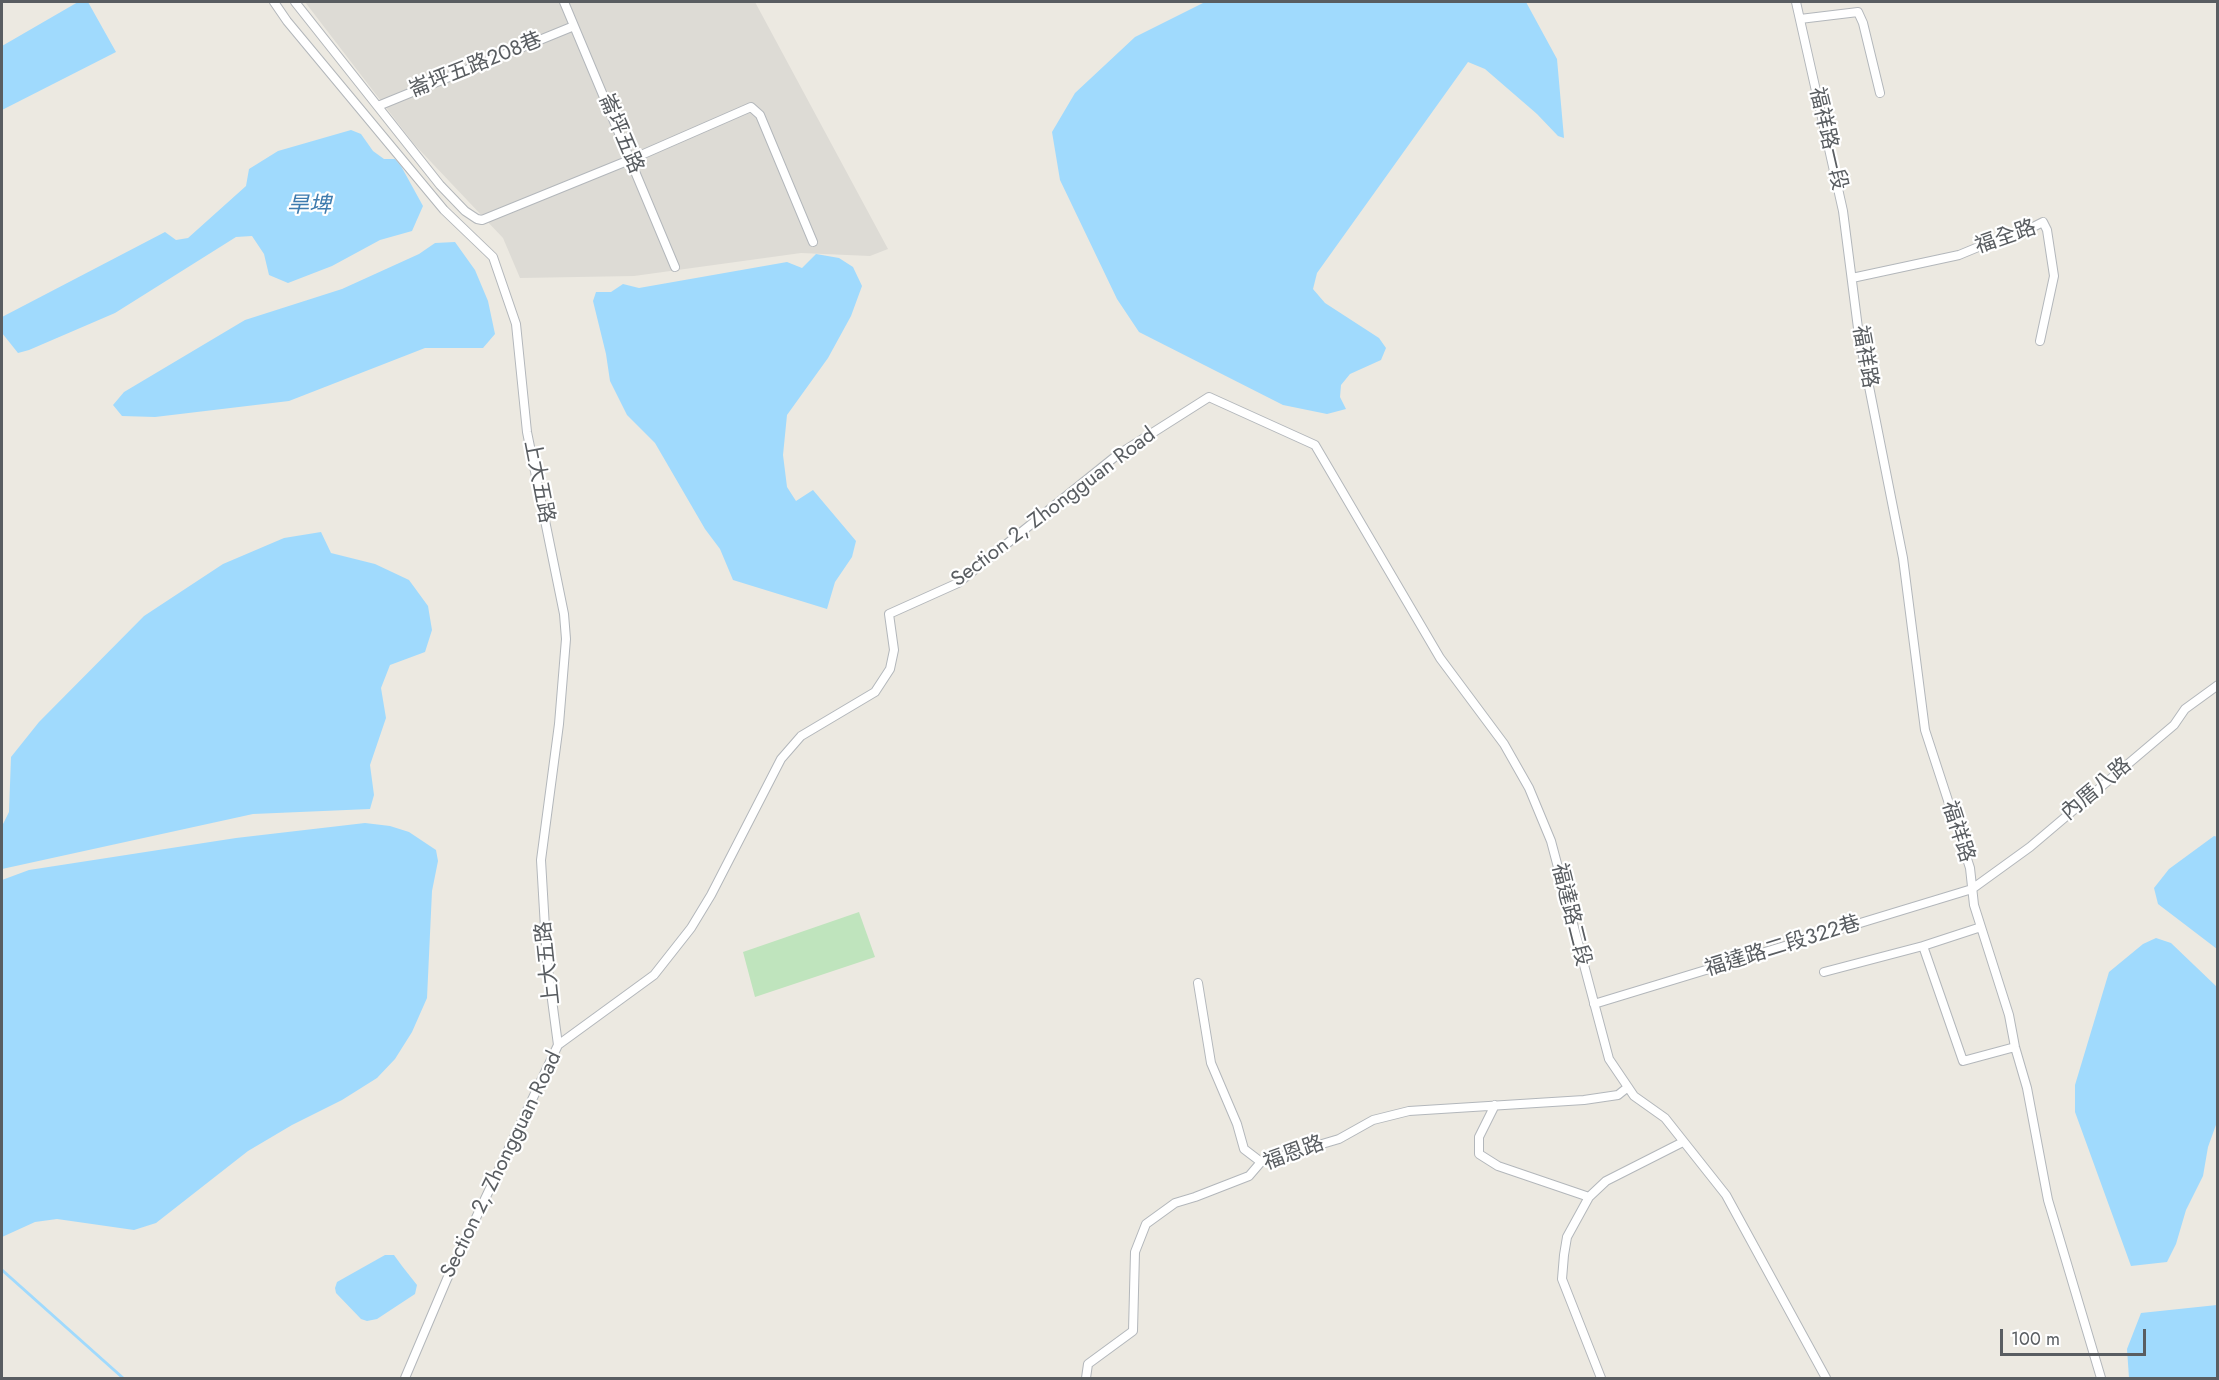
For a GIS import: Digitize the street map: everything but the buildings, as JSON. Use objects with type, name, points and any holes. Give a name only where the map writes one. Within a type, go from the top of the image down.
[{"type":"street","name":"上大五路","points":[[274,2],[444,210],[493,257],[516,324],[527,432],[564,614],[566,639],[559,724],[541,860],[547,962],[558,1045]]},
{"type":"street","points":[[295,2],[440,185],[465,211],[482,220],[632,159],[751,107],[760,115],[813,242]]},
{"type":"street","name":"崙坪五路","points":[[564,2],[632,159],[675,267]]},
{"type":"street","name":"福祥路一段","points":[[1796,2],[1844,211],[1852,278]]},
{"type":"street","points":[[1800,19],[1858,12],[1863,23],[1880,93]]},
{"type":"street","name":"崙坪五路208巷","points":[[378,106],[574,26]]},
{"type":"street","points":[[465,211],[465,229]]},
{"type":"street","name":"福全路","points":[[1852,278],[1959,255],[1988,243],[2007,240],[2043,222],[2047,230],[2054,276],[2040,341]]},
{"type":"street","name":"福祥路","points":[[1852,278],[1859,336],[1903,558],[1925,730],[1970,868],[1974,905],[2009,1015],[2015,1047],[2027,1088],[2048,1200],[2101,1378]]},
{"type":"street","name":"Section 2, Zhongguan Road","points":[[405,1378],[447,1279],[558,1045],[654,975],[691,928],[711,896],[781,759],[801,736],[875,692],[890,669],[894,650],[889,614],[958,583],[1116,456],[1209,397],[1315,445]]},
{"type":"street","name":"福達路二段","points":[[1315,445],[1440,658],[1504,744],[1529,788],[1551,841],[1609,1059],[1634,1096],[1665,1118],[1726,1196],[1826,1378]]},
{"type":"street","name":"內厝八路","points":[[1972,889],[2030,847],[2174,725],[2185,709],[2217,685]]},
{"type":"street","name":"福達路二段322巷","points":[[1594,1004],[1972,889]]},
{"type":"street","points":[[1824,972],[1923,946],[1982,927]]},
{"type":"street","points":[[1923,946],[1963,1061],[2015,1047]]},
{"type":"street","points":[[1198,983],[1211,1064],[1237,1124],[1244,1149],[1261,1162]]},
{"type":"street","name":"福恩路","points":[[1086,1378],[1088,1364],[1133,1331],[1135,1252],[1146,1224],[1175,1203],[1249,1176],[1261,1162],[1339,1139],[1373,1120],[1409,1111],[1584,1100],[1618,1095],[1628,1087]]},
{"type":"street","points":[[1495,1105],[1479,1137],[1479,1154],[1498,1166],[1589,1197]]},
{"type":"street","points":[[1601,1378],[1562,1279],[1567,1237],[1589,1197],[1606,1181],[1683,1142]]},
{"type":"shaded area","points":[[305,2],[755,2],[888,249],[870,256],[801,253],[634,276],[520,278],[503,238],[414,144]]},
{"type":"green space","points":[[859,912],[875,957],[755,997],[743,952]]},
{"type":"water","points":[[78,2],[88,2],[116,52],[2,110],[2,46]]},
{"type":"water","points":[[1205,2],[1526,2],[1557,59],[1564,138],[1558,136],[1537,114],[1485,69],[1468,62],[1317,273],[1313,289],[1325,303],[1379,338],[1386,348],[1381,360],[1350,374],[1341,385],[1340,397],[1346,409],[1327,414],[1283,405],[1139,332],[1117,299],[1060,180],[1052,132],[1075,93],[1135,37]]},
{"type":"water","name":"旱埤","points":[[351,130],[361,134],[373,151],[384,159],[395,159],[401,166],[423,206],[412,231],[380,240],[332,266],[288,283],[269,275],[264,254],[252,236],[236,237],[115,313],[29,350],[18,353],[2,333],[2,317],[165,232],[176,240],[188,238],[246,186],[249,169],[278,151]]},
{"type":"water","points":[[455,242],[475,270],[488,301],[495,334],[483,348],[425,348],[289,401],[155,417],[122,416],[113,405],[124,392],[245,320],[342,289],[419,254],[435,243]]},
{"type":"water","points":[[816,254],[839,258],[853,267],[862,286],[851,316],[828,358],[787,415],[783,455],[787,487],[796,501],[813,490],[856,541],[852,557],[835,582],[827,609],[733,580],[720,549],[705,529],[655,443],[627,415],[610,381],[593,301],[596,292],[611,292],[623,284],[639,288],[787,262],[802,268]]},
{"type":"water","points":[[321,532],[331,553],[375,564],[409,580],[428,606],[432,630],[425,652],[390,665],[381,688],[386,718],[370,765],[374,795],[370,809],[253,814],[2,869],[2,826],[9,812],[11,757],[39,722],[144,616],[223,564],[284,538]]},
{"type":"water","points":[[365,823],[390,826],[409,832],[436,850],[438,861],[432,891],[427,998],[412,1032],[395,1059],[377,1078],[342,1100],[292,1125],[248,1151],[156,1223],[134,1230],[57,1219],[35,1222],[2,1237],[2,880],[29,870],[236,838]]},
{"type":"water","points":[[2214,836],[2218,837],[2217,949],[2158,904],[2154,888],[2169,869]]},
{"type":"water","points":[[2156,938],[2171,943],[2217,987],[2217,1122],[2208,1147],[2203,1176],[2186,1210],[2176,1244],[2167,1262],[2131,1266],[2075,1112],[2075,1085],[2109,972],[2143,944]]},
{"type":"water","points":[[385,1255],[394,1255],[417,1285],[415,1294],[377,1319],[367,1321],[361,1319],[336,1293],[335,1288],[337,1282]]},
{"type":"water","points":[[2217,1305],[2217,1378],[2129,1378],[2127,1349],[2141,1313]]},
{"type":"waterway","points":[[2,1270],[123,1378]]}]
